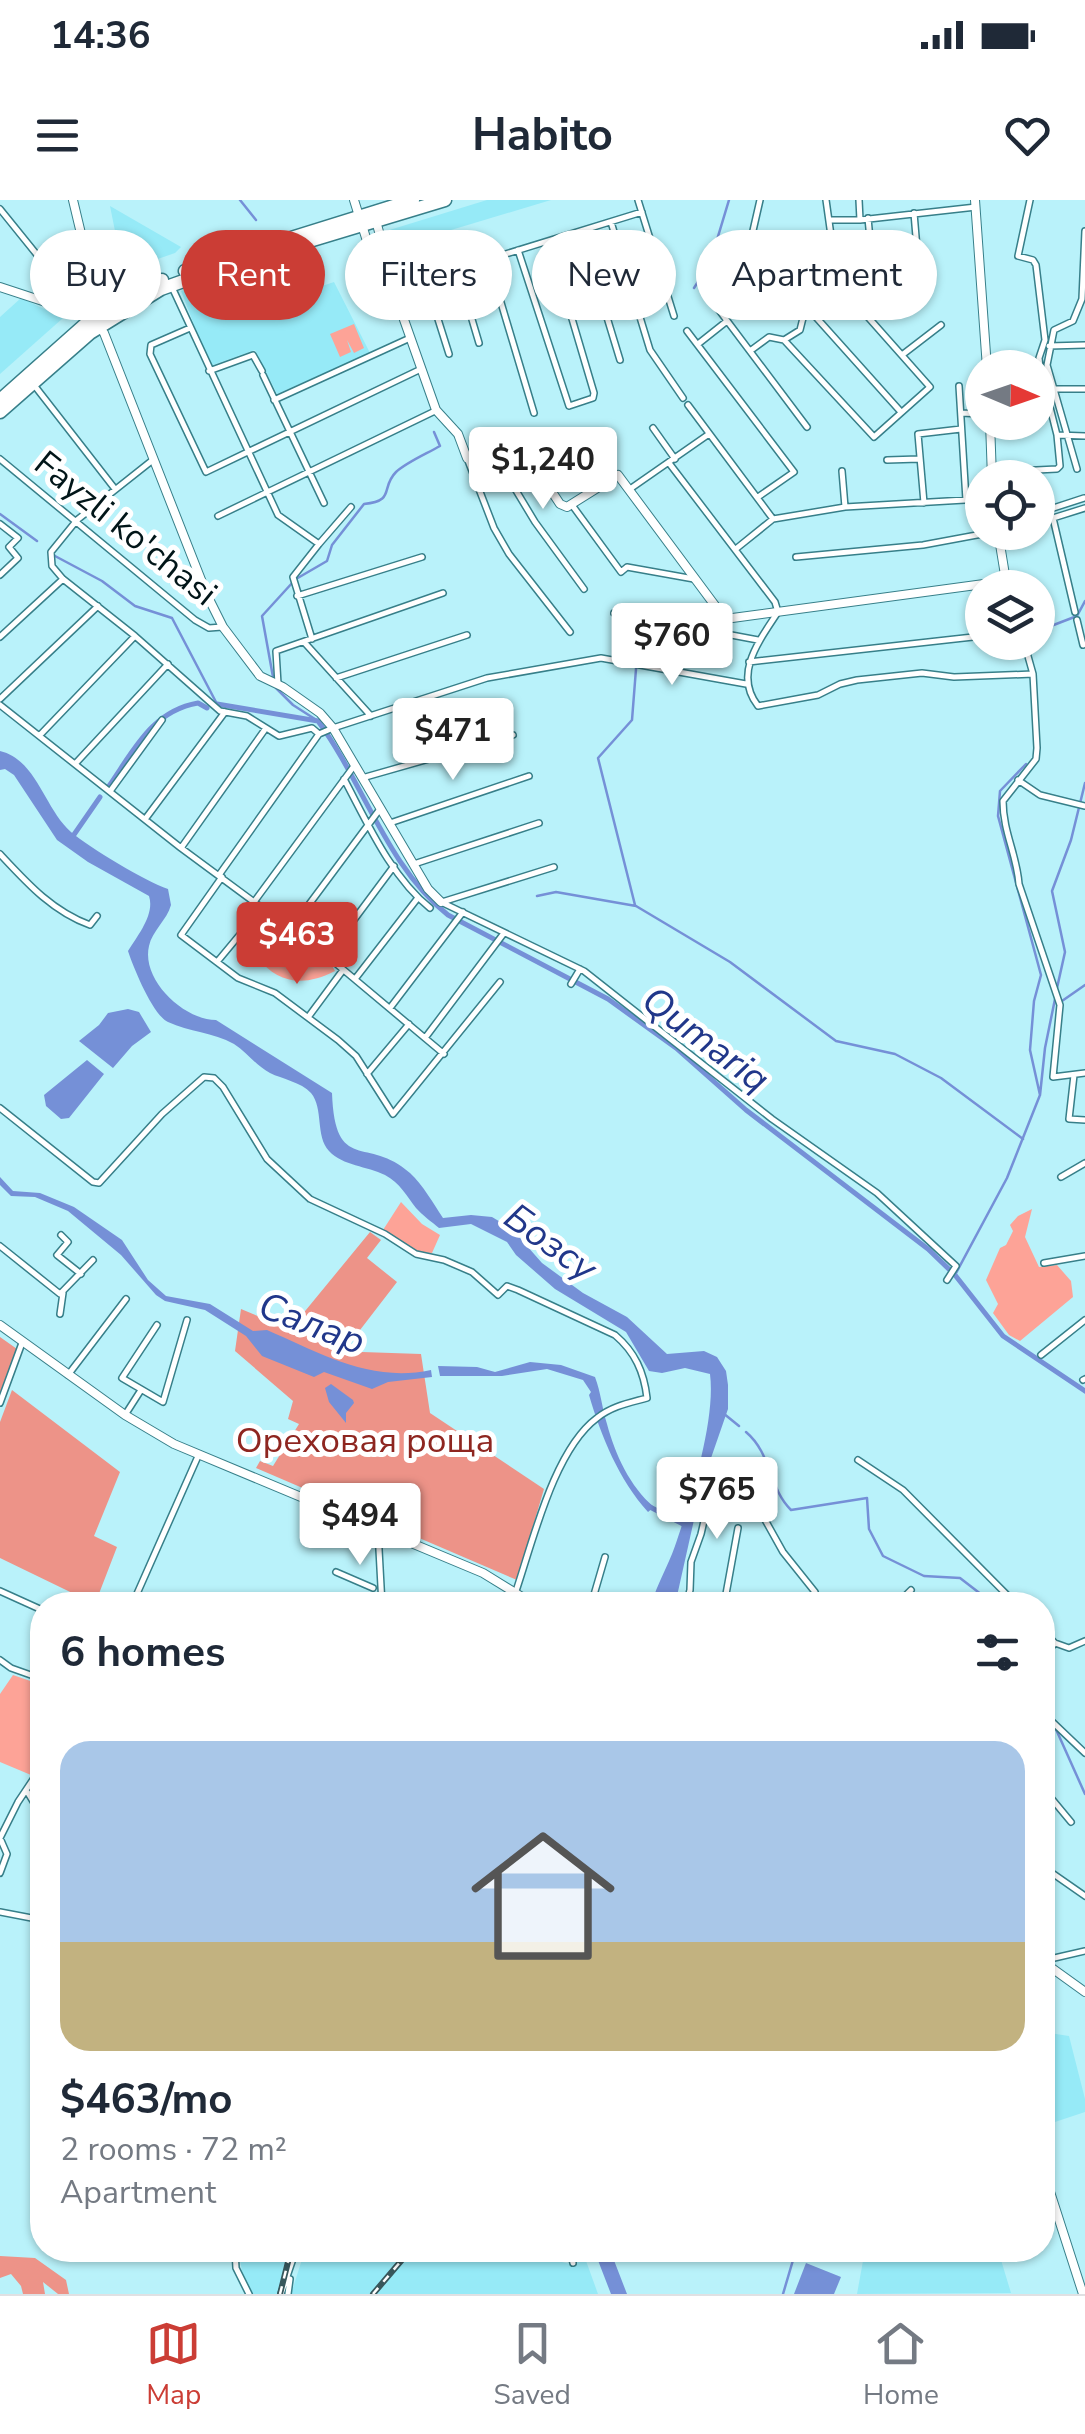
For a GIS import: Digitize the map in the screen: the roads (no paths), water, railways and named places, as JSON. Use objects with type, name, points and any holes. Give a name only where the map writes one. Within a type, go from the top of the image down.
[{"type":"highway","points":[[161,288],[412,200]]},
{"type":"highway","points":[[161,281],[368,215],[445,200]]},
{"type":"highway","points":[[0,400],[81,320]]},
{"type":"highway","points":[[0,412],[32,382],[82,320]]},
{"type":"street","points":[[73,200],[80,230]]},
{"type":"street","points":[[354,200],[368,215]]},
{"type":"street","points":[[638,200],[648,230]]},
{"type":"street","points":[[753,230],[760,200]]},
{"type":"street","points":[[826,200],[832,230]]},
{"type":"street","points":[[859,200],[866,230]]},
{"type":"street","points":[[917,230],[918,200]]},
{"type":"street","points":[[1030,200],[1018,256],[1034,260],[1036,265],[1045,340],[1039,358],[1057,435],[1060,466],[1055,469]]},
{"type":"street","points":[[830,220],[976,204],[986,350]]},
{"type":"street","points":[[0,209],[30,247]]},
{"type":"street","points":[[586,230],[642,212]]},
{"type":"street","points":[[611,222],[650,350],[684,398]]},
{"type":"street","points":[[1049,350],[1054,330],[1073,321],[1084,299],[1085,230]]},
{"type":"street","points":[[512,252],[532,246]]},
{"type":"street","points":[[518,250],[532,293]]},
{"type":"street","points":[[170,285],[278,515],[320,544]]},
{"type":"street","points":[[0,287],[30,297]]},
{"type":"street","points":[[89,320],[104,333],[223,627],[260,676],[320,713],[326,730],[354,766],[413,864],[441,902],[501,937],[579,970],[679,1042],[772,1119],[877,1193],[956,1266],[947,1280]]},
{"type":"street","points":[[405,320],[436,410],[458,434],[494,528],[509,554],[570,632]]},
{"type":"street","points":[[438,320],[449,354]]},
{"type":"street","points":[[472,320],[479,342]]},
{"type":"street","points":[[506,320],[534,413]]},
{"type":"street","points":[[541,320],[569,406],[593,398],[594,393],[573,320]]},
{"type":"street","points":[[608,320],[620,360]]},
{"type":"street","points":[[784,340],[800,330],[802,320]]},
{"type":"street","points":[[819,320],[901,412]]},
{"type":"street","points":[[750,352],[768,337],[784,340],[874,437],[930,387],[871,320]]},
{"type":"street","points":[[698,344],[728,322],[807,426]]},
{"type":"street","points":[[902,355],[941,325]]},
{"type":"street","points":[[190,328],[152,345],[150,354],[206,472],[421,370]]},
{"type":"street","points":[[687,330],[794,472],[758,497]]},
{"type":"street","points":[[274,400],[410,338]]},
{"type":"street","points":[[1049,346],[1085,345]]},
{"type":"street","points":[[209,371],[254,355],[324,503]]},
{"type":"street","points":[[32,382],[116,489]]},
{"type":"street","points":[[959,386],[965,482]]},
{"type":"street","points":[[1055,389],[1085,389]]},
{"type":"street","points":[[1055,393],[1076,470]]},
{"type":"street","points":[[688,405],[773,519]]},
{"type":"street","points":[[218,516],[436,410]]},
{"type":"street","points":[[960,413],[965,413]]},
{"type":"street","points":[[653,428],[672,461],[775,602],[778,612],[749,662],[746,684],[756,704],[761,707],[818,695],[857,680],[922,673],[954,678],[1033,674]]},
{"type":"street","points":[[924,503],[918,434],[962,429]]},
{"type":"street","points":[[629,490],[709,434]]},
{"type":"street","points":[[1057,435],[1085,436]]},
{"type":"street","points":[[467,458],[511,438],[517,439],[560,504],[566,507],[618,475],[724,619],[965,589]]},
{"type":"street","points":[[491,449],[535,522],[584,589]]},
{"type":"street","name":"Fayzli ko'chasi","points":[[0,459],[196,620],[208,628],[223,627]]},
{"type":"street","points":[[154,459],[77,520],[51,552],[52,566],[225,712],[247,716],[279,736],[312,728],[326,730],[487,678],[601,658],[746,684]]},
{"type":"street","points":[[887,460],[920,459]]},
{"type":"street","points":[[842,471],[845,507]]},
{"type":"street","points":[[1055,507],[1085,497]]},
{"type":"street","points":[[736,549],[773,519],[845,507],[965,500]]},
{"type":"street","points":[[572,505],[621,572],[627,567],[694,579]]},
{"type":"street","points":[[312,639],[297,596],[295,571],[351,508]]},
{"type":"street","points":[[1075,612],[1053,518],[1085,508]]},
{"type":"street","points":[[0,524],[18,538],[9,547],[18,558],[0,575]]},
{"type":"street","points":[[796,557],[965,537]]},
{"type":"street","points":[[297,596],[422,557]]},
{"type":"street","points":[[0,636],[63,579]]},
{"type":"street","points":[[278,684],[276,652],[443,592]]},
{"type":"street","points":[[98,606],[0,702],[181,848],[327,956],[444,1054]]},
{"type":"street","points":[[614,613],[760,640]]},
{"type":"street","points":[[1078,620],[1083,645]]},
{"type":"street","points":[[336,678],[467,634]]},
{"type":"street","points":[[40,736],[134,636]]},
{"type":"street","points":[[749,662],[965,638]]},
{"type":"street","points":[[304,642],[371,716]]},
{"type":"street","points":[[1029,660],[1036,759],[1004,801],[1006,835],[1060,1004],[1053,1077],[1085,1073]]},
{"type":"street","points":[[75,764],[168,664]]},
{"type":"street","points":[[146,819],[225,712]]},
{"type":"street","points":[[111,790],[162,720]]},
{"type":"street","points":[[181,848],[266,728]]},
{"type":"street","points":[[326,730],[180,935],[238,978],[275,993],[356,1056],[393,1114],[500,982]]},
{"type":"street","points":[[361,778],[513,735]]},
{"type":"street","points":[[254,902],[354,766]]},
{"type":"street","points":[[388,823],[529,776]]},
{"type":"street","points":[[345,778],[394,866],[430,908]]},
{"type":"street","points":[[1018,780],[1040,795],[1085,806]]},
{"type":"street","points":[[290,930],[380,810]]},
{"type":"street","points":[[413,864],[539,822]]},
{"type":"street","points":[[0,854],[44,900],[62,912],[90,925],[96,916]]},
{"type":"street","points":[[327,956],[394,866]]},
{"type":"street","points":[[441,902],[554,867]]},
{"type":"street","points":[[355,980],[418,898]]},
{"type":"street","points":[[217,962],[262,908]]},
{"type":"street","points":[[390,1008],[460,916]]},
{"type":"street","points":[[425,1038],[501,937]]},
{"type":"street","points":[[308,1017],[342,970]]},
{"type":"street","points":[[571,983],[579,970]]},
{"type":"street","points":[[367,1074],[409,1024]]},
{"type":"street","points":[[1074,1074],[1068,1119],[1085,1120]]},
{"type":"street","points":[[0,1108],[92,1182],[99,1182],[162,1114],[204,1077],[214,1078],[267,1160],[310,1200],[386,1234],[416,1254],[472,1272],[498,1295],[507,1286],[615,1335],[640,1365],[647,1398],[594,1419],[551,1484],[516,1591],[483,1573],[174,1444],[125,1416],[0,1325]]},
{"type":"street","points":[[1061,1177],[1085,1163]]},
{"type":"street","points":[[62,1235],[68,1242],[57,1256],[81,1274]]},
{"type":"street","points":[[0,1246],[60,1294],[64,1293]]},
{"type":"street","points":[[1044,1263],[1085,1256]]},
{"type":"street","points":[[60,1314],[64,1293],[93,1260]]},
{"type":"street","points":[[68,1375],[126,1298]]},
{"type":"street","points":[[157,1325],[122,1378],[163,1402],[188,1320]]},
{"type":"street","points":[[1041,1354],[1085,1320]]},
{"type":"street","points":[[0,1403],[22,1343]]},
{"type":"street","points":[[125,1416],[142,1390]]},
{"type":"street","points":[[138,1592],[199,1454]]},
{"type":"street","points":[[858,1460],[902,1490],[1004,1592]]},
{"type":"street","points":[[689,1592],[691,1562],[702,1534],[716,1469]]},
{"type":"street","points":[[764,1518],[783,1552],[815,1592]]},
{"type":"street","points":[[378,1528],[381,1592]]},
{"type":"street","points":[[726,1592],[738,1528]]},
{"type":"street","points":[[596,1592],[606,1557]]},
{"type":"street","points":[[336,1572],[374,1588]]},
{"type":"street","points":[[0,1591],[30,1605]]},
{"type":"street","points":[[1055,1643],[1069,1648],[1085,1642]]},
{"type":"street","points":[[0,1660],[30,1675]]},
{"type":"street","points":[[1055,1724],[1085,1753]]},
{"type":"street","points":[[0,1873],[7,1854],[0,1838],[30,1787]]},
{"type":"street","points":[[27,1792],[30,1797]]},
{"type":"street","points":[[1055,1803],[1071,1822]]},
{"type":"street","points":[[1055,1875],[1085,1896]]},
{"type":"street","points":[[0,1912],[30,1918]]},
{"type":"street","points":[[1055,1957],[1085,1951]]},
{"type":"street","points":[[1055,1970],[1085,1992]]},
{"type":"street","points":[[1055,2207],[1083,2294]]},
{"type":"street","points":[[236,2262],[249,2294]]},
{"type":"street","points":[[285,2294],[293,2262]]},
{"type":"waterway","points":[[240,200],[256,220]]},
{"type":"waterway","points":[[694,288],[710,263],[729,200]]},
{"type":"waterway","points":[[296,579],[327,561],[332,545],[364,504],[384,497],[396,472],[440,446],[434,432]]},
{"type":"waterway","points":[[0,514],[37,541]]},
{"type":"waterway","points":[[55,556],[102,581],[135,606],[172,618],[217,704]]},
{"type":"waterway","points":[[273,677],[262,616],[293,582]]},
{"type":"waterway","points":[[1055,624],[1077,616],[1085,601]]},
{"type":"waterway","points":[[635,905],[598,758],[632,720],[636,669]]},
{"type":"waterway","points":[[276,688],[318,721]]},
{"type":"waterway","points":[[109,786],[156,723],[182,707],[198,703],[207,708]]},
{"type":"waterway","name":"Qumariq","points":[[217,704],[318,721],[408,873],[448,915],[608,999],[676,1048],[746,1110],[928,1249],[955,1275],[1003,1336],[1085,1391]]},
{"type":"waterway","points":[[1026,764],[1000,791],[998,816],[1041,975],[1034,1001],[1030,1050],[1040,1095]]},
{"type":"waterway","points":[[1057,988],[1065,952],[1052,891],[1071,840],[1085,783]]},
{"type":"waterway","points":[[73,836],[100,797]]},
{"type":"waterway","points":[[537,896],[556,892],[636,906],[730,962],[836,1041],[895,1054],[941,1078],[1023,1139]]},
{"type":"waterway","points":[[1062,1001],[1085,985]]},
{"type":"waterway","points":[[955,1275],[1007,1178],[1040,1095],[1055,999]]},
{"type":"waterway","points":[[723,1413],[739,1426]]},
{"type":"waterway","points":[[746,1432],[761,1450],[778,1491],[791,1510],[867,1498],[869,1529],[883,1556],[924,1576],[960,1578],[978,1592]]},
{"type":"waterway","name":"Салар","points":[[648,1506],[685,1525]]},
{"type":"waterway","points":[[1055,1727],[1085,1794]]},
{"type":"waterway","points":[[783,2294],[792,2262]]},
{"type":"railway","points":[[280,2294],[288,2262]]},
{"type":"railway","points":[[373,2294],[400,2262]]},
{"type":"water label","name":"Бозсу","points":[[551,1242]]},
{"type":"park label","name":"Ореховая роща","points":[[365,1440]]}]
